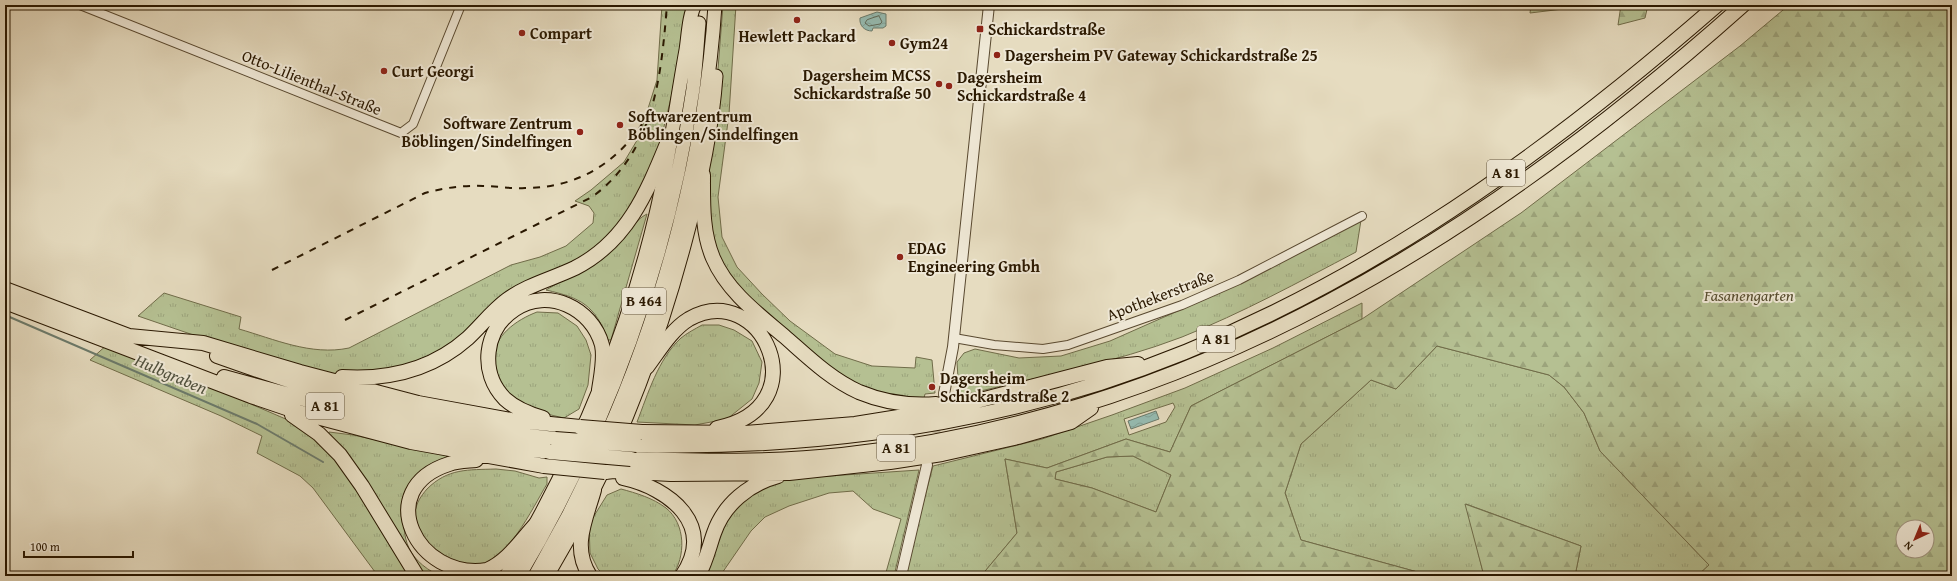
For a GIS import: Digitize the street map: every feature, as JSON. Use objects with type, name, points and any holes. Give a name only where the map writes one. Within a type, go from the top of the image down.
[{"type":"highway","name":"B 464","points":[[506,576],[556,487],[600,390],[624,324],[648,245],[667,169],[671,134],[695,5]]},
{"type":"highway","name":"B 464","points":[[519,576],[563,497],[592,434],[618,375],[648,288],[666,223],[686,130],[693,88],[700,5]]},
{"type":"highway","name":"A 81","points":[[5,289],[129,336],[168,340],[296,383],[370,404],[474,427],[556,439],[637,445],[790,441],[950,421],[1071,391],[1156,363],[1224,335],[1300,299],[1369,261],[1497,180],[1566,130],[1643,68],[1717,5]]},
{"type":"highway","name":"A 81","points":[[5,302],[105,341],[146,352],[207,373],[387,423],[464,439],[550,452],[626,469],[857,453],[929,443],[1043,417],[1107,398],[1199,364],[1277,329],[1358,287],[1425,247],[1503,196],[1586,135],[1664,73],[1743,5]]},
{"type":"highway","name":"B 464","points":[[547,576],[594,490],[625,422],[647,367],[674,282],[703,175],[713,112],[716,76],[715,6]]},
{"type":"highway","name":"B 464","points":[[535,576],[568,516],[598,454],[632,375],[656,307],[679,226],[695,153],[707,89],[715,6]]},
{"type":"highway","points":[[313,375],[374,378],[397,374],[437,360],[454,349],[500,305],[517,293],[586,262],[612,241],[635,212],[653,178],[671,134]]},
{"type":"highway","points":[[703,175],[703,218],[709,247],[720,272],[739,296],[795,345],[836,379],[869,396],[906,404],[966,403]]},
{"type":"highway","points":[[570,425],[542,418],[517,407],[506,399],[496,388],[489,370],[489,347],[495,330],[507,315],[521,306],[547,300],[568,304],[583,314],[595,329],[602,346],[603,363],[600,390]]},
{"type":"highway","points":[[647,367],[673,332],[689,319],[705,313],[723,312],[734,315],[752,324],[765,340],[772,356],[773,376],[767,396],[758,408],[735,424],[689,433]]},
{"type":"highway","points":[[168,340],[203,343],[313,375],[440,407],[505,419],[642,432],[752,433],[827,427],[942,410],[1107,368],[1156,363]]},
{"type":"highway","points":[[105,341],[275,405],[382,435],[489,458],[544,466],[606,472],[626,469],[672,474],[789,473],[902,461],[994,443],[1070,422],[1107,398]]},
{"type":"highway","points":[[275,405],[319,434],[336,450],[362,486],[417,576]]},
{"type":"highway","points":[[489,458],[459,461],[444,465],[432,472],[417,487],[409,505],[408,520],[409,533],[418,552],[428,562],[449,574],[479,574],[504,560],[536,524]]},
{"type":"highway","points":[[626,469],[645,484],[662,492],[675,502],[684,512],[691,530],[693,542],[690,561],[682,576]]},
{"type":"highway","points":[[698,576],[705,563],[714,531],[727,509],[743,492],[751,487],[766,480],[789,473]]},
{"type":"highway","points":[[590,576],[581,557],[580,540],[582,526],[594,490]]},
{"type":"street","name":"Otto-Lilienthal-Straße","points":[[80,5],[401,132],[413,124],[461,5]]},
{"type":"street","points":[[944,394],[952,358],[989,5]]},
{"type":"street","name":"Apothekerstraße","points":[[954,338],[994,345],[1043,349],[1068,345],[1182,305],[1239,280],[1362,216]]},
{"type":"street","points":[[901,576],[928,465]]},
{"type":"green space","points":[[662,5],[688,5],[671,98],[659,147],[638,200],[602,244],[425,361],[358,375],[325,373],[208,340],[138,316],[164,293],[241,317],[239,329],[279,342],[321,350],[349,348],[511,265],[540,257],[566,246],[593,223],[594,213],[589,206],[575,201],[591,190],[624,162],[639,137],[657,80]]},
{"type":"green space","points":[[723,5],[736,5],[729,114],[718,197],[722,237],[737,267],[790,321],[835,354],[872,366],[915,368],[916,357],[932,360],[935,393],[925,394],[924,398],[905,402],[836,376],[748,301],[716,258],[705,203],[713,133]]},
{"type":"green space","points":[[1531,5],[1596,5],[1530,13]]},
{"type":"green space","points":[[1621,5],[1648,5],[1645,18],[1618,25]]},
{"type":"green space","name":"Fasanengarten","points":[[1789,5],[1952,5],[1952,576],[1697,576],[1709,565],[1600,451],[1584,413],[1564,387],[1549,375],[1437,346],[1396,389],[1371,380],[1301,444],[1285,493],[1301,540],[1432,576],[981,576],[1017,533],[1005,459],[1047,468],[1126,439],[1170,452],[1191,406],[1362,319],[1521,213],[1740,46]],"holes":[[[1133,456],[1171,475],[1156,512],[1092,488],[1055,479],[1056,472],[1107,457]]]},
{"type":"green space","points":[[647,214],[611,340],[608,340],[598,319],[585,305],[569,296],[546,290],[605,252],[626,234],[643,216]]},
{"type":"green space","points":[[1361,220],[1356,252],[1270,297],[1204,328],[1156,346],[1104,362],[972,393],[959,394],[957,362],[964,353],[975,349],[1019,358],[1061,356],[1110,341],[1207,298]]},
{"type":"green space","points":[[1362,303],[1362,319],[1191,406],[1170,452],[1126,439],[1047,468],[1005,459],[1017,533],[981,576],[904,576],[933,466],[1042,439],[1112,415],[1185,388],[1273,348]],"holes":[[[1173,403],[1175,407],[1166,422],[1129,435],[1124,419]]]},
{"type":"green space","points":[[537,312],[558,313],[577,326],[586,340],[591,355],[588,385],[579,409],[564,418],[533,410],[515,400],[502,385],[494,365],[494,352],[501,337],[514,324]]},
{"type":"green space","points":[[702,325],[719,325],[734,330],[752,341],[762,362],[759,383],[752,399],[727,419],[695,425],[637,422],[654,377],[666,356],[681,338]]},
{"type":"green space","points":[[109,343],[288,420],[309,433],[342,467],[412,576],[378,576],[313,488],[300,476],[257,453],[262,436],[221,416],[90,360]]},
{"type":"green space","points":[[1437,346],[1549,375],[1564,387],[1584,413],[1600,451],[1709,565],[1697,576],[1575,576],[1581,546],[1466,504],[1484,576],[1432,576],[1301,540],[1285,493],[1301,444],[1371,380],[1396,389]]},
{"type":"green space","points":[[329,432],[353,435],[460,458],[407,496],[404,522],[407,543],[411,553],[428,569],[440,576],[420,576],[328,436]]},
{"type":"green space","points":[[1133,456],[1171,475],[1156,512],[1092,488],[1055,479],[1056,472],[1107,457]]},
{"type":"green space","points":[[496,469],[515,471],[539,478],[547,477],[547,484],[534,507],[507,547],[496,558],[485,565],[473,568],[457,565],[426,554],[417,528],[415,513],[421,497],[427,489],[443,477],[451,474],[467,470]]},
{"type":"green space","points":[[919,470],[894,576],[885,576],[901,519],[873,509],[853,491],[829,493],[789,506],[765,517],[751,531],[720,576],[703,576],[715,540],[739,501],[780,480]]},
{"type":"green space","points":[[621,489],[656,501],[673,515],[680,532],[682,550],[677,568],[672,576],[605,576],[598,569],[590,553],[589,524],[607,495]]},
{"type":"green space","points":[[1465,504],[1581,546],[1575,576],[1484,576]]},
{"type":"water","points":[[877,12],[886,14],[886,26],[883,28],[873,28],[872,31],[863,28],[860,23],[860,18]]},
{"type":"water","points":[[1156,411],[1159,419],[1131,429],[1128,421]]},
{"type":"waterway","name":"Hulbgraben","points":[[5,315],[257,424],[323,462]]},
{"type":"tunnel","points":[[928,462],[944,394]]},
{"type":"railway","points":[[345,320],[592,197],[613,178],[629,158],[642,135],[651,110],[662,58],[667,5]]},
{"type":"railway","points":[[272,270],[425,193],[461,186],[520,188],[543,187],[561,184],[577,179],[606,162],[631,139],[642,124]]},
{"type":"place","name":"Hewlett Packard","points":[[797,20]]},
{"type":"place","name":"Schickardstraße","points":[[980,29]]},
{"type":"place","name":"Compart","points":[[522,33]]},
{"type":"place","name":"Gym24","points":[[892,43]]},
{"type":"place","name":"Dagersheim PV Gateway Schickardstraße 25","points":[[997,55]]},
{"type":"place","name":"Curt Georgi","points":[[384,71]]},
{"type":"place","name":"Dagersheim MCSS Schickardstraße 50","points":[[939,84]]},
{"type":"place","name":"Dagersheim Schickardstraße 4","points":[[949,86]]},
{"type":"place","name":"Softwarezentrum Böblingen/Sindelfingen","points":[[620,125]]},
{"type":"place","name":"Software Zentrum Böblingen/Sindelfingen","points":[[580,132]]},
{"type":"place","name":"EDAG Engineering Gmbh","points":[[900,257]]},
{"type":"place","name":"Dagersheim Schickardstraße 2","points":[[932,387]]}]
